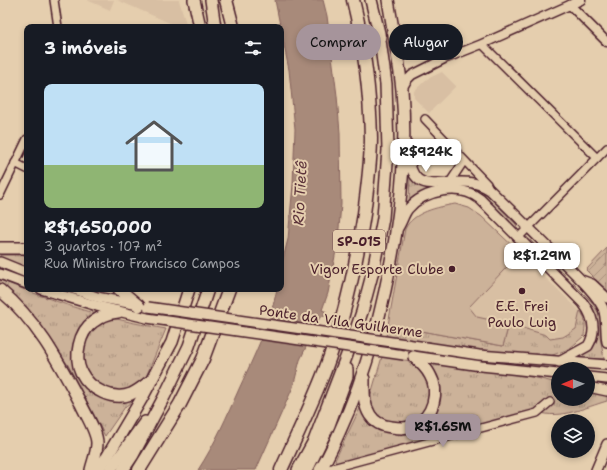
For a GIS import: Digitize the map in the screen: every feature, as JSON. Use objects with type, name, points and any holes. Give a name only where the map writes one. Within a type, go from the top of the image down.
[{"type":"highway","points":[[226,0],[232,24]]},
{"type":"highway","name":"SP-015","points":[[281,470],[309,410],[325,369],[352,280],[361,234],[367,189],[371,140],[368,79],[358,18],[353,0]]},
{"type":"highway","points":[[298,470],[314,441],[362,312],[373,271],[383,218],[388,150],[386,84],[378,32],[371,0]]},
{"type":"highway","points":[[320,470],[327,459],[347,416],[365,370],[381,308],[396,231],[403,161],[403,112],[396,42],[388,0]]},
{"type":"highway","points":[[193,1],[199,24]]},
{"type":"highway","points":[[211,1],[215,24]]},
{"type":"highway","points":[[0,248],[24,248]]},
{"type":"highway","points":[[0,290],[22,310],[47,343],[60,364],[87,417],[97,444],[91,470]]},
{"type":"highway","points":[[123,292],[144,306]]},
{"type":"highway","points":[[97,470],[107,457],[172,342],[188,292]]},
{"type":"highway","points":[[123,470],[133,455],[164,398],[189,346],[207,292]]},
{"type":"highway","points":[[139,470],[180,404],[203,359],[228,292]]},
{"type":"highway","points":[[118,312],[107,314],[97,319],[85,330],[78,351],[81,371],[85,379],[92,386],[104,393],[118,396],[132,393],[151,380]]},
{"type":"highway","points":[[307,470],[329,425],[347,376],[347,355]]},
{"type":"highway","points":[[365,370],[365,404],[370,415],[375,421],[386,426],[407,428],[415,425],[424,418],[433,403],[434,395],[431,375],[424,366],[409,356]]},
{"type":"highway","points":[[110,470],[131,440],[164,398]]},
{"type":"main road","points":[[403,112],[408,118],[408,149],[410,166],[415,177],[420,182],[427,184],[472,182],[484,186],[490,190],[581,280],[603,308],[606,323],[607,342]]},
{"type":"main road","points":[[396,231],[407,211],[418,200],[430,195],[457,190],[476,196],[584,303],[590,313],[593,331],[590,342],[585,348],[558,362]]},
{"type":"main road","points":[[0,262],[24,272]]},
{"type":"main road","points":[[0,274],[24,283]]},
{"type":"main road","points":[[581,280],[592,284],[607,298]]},
{"type":"main road","name":"Ponte da Vila Guilherme","points":[[50,292],[118,312],[147,318],[409,356],[551,375]]},
{"type":"main road","name":"Ponte da Vila Guilherme","points":[[83,292],[97,297],[144,306],[479,355],[558,362]]},
{"type":"main road","name":"Ponte da Vila Guilherme","points":[[595,364],[607,365]]},
{"type":"main road","points":[[595,378],[607,379]]},
{"type":"main road","points":[[595,388],[607,391]]},
{"type":"main road","points":[[596,470],[607,444]]},
{"type":"street","points":[[54,0],[58,24]]},
{"type":"street","points":[[402,90],[412,75],[444,59],[482,44],[581,0]]},
{"type":"street","points":[[570,5],[607,42]]},
{"type":"street","points":[[482,44],[597,158]]},
{"type":"street","points":[[425,119],[487,184],[490,190]]},
{"type":"street","points":[[0,195],[24,145]]},
{"type":"street","points":[[518,238],[607,148]]},
{"type":"street","points":[[450,182],[464,161]]},
{"type":"street","points":[[15,163],[24,168]]},
{"type":"street","points":[[325,470],[334,469],[537,413],[550,402]]},
{"type":"shaded area","points":[[87,0],[114,0],[110,10]]},
{"type":"shaded area","points":[[117,0],[179,0],[186,24],[172,24]]},
{"type":"shaded area","points":[[442,72],[456,86],[429,113],[414,98],[414,91],[427,79]]},
{"type":"shaded area","name":"E.E. Frei Paulo Luig","points":[[520,253],[580,311],[576,329],[563,337],[549,339],[546,335],[477,317],[469,307]]},
{"type":"green space","points":[[410,176],[418,183],[428,188],[466,185],[478,189],[495,203],[516,224],[517,227],[514,229],[462,188],[409,203]]},
{"type":"green space","name":"Vigor Esporte Clube","points":[[455,204],[469,208],[481,216],[520,253],[469,307],[477,317],[509,324],[503,346],[388,325],[405,229],[414,218],[420,214]]},
{"type":"green space","points":[[527,237],[592,302],[599,314],[601,322],[600,337],[604,359],[572,358],[593,345],[598,331],[596,317],[588,303],[526,240]]},
{"type":"green space","points":[[607,248],[607,291],[586,270]]},
{"type":"green space","points":[[0,255],[24,255],[24,269],[0,260]]},
{"type":"green space","points":[[0,280],[24,289],[24,292],[30,292],[72,307],[166,329],[138,396],[125,407],[105,436],[68,365],[35,318],[0,287]]},
{"type":"green space","points":[[580,311],[585,320],[584,336],[569,349],[550,356],[478,350],[386,336],[388,325],[503,346],[509,324],[546,335],[550,339],[563,337],[576,329]]},
{"type":"green space","points":[[382,357],[532,377],[551,381],[551,406],[591,406],[564,414],[546,414],[538,412],[336,463],[336,458],[362,404],[369,401]]},
{"type":"green space","points":[[595,391],[607,394],[607,401],[595,405]]},
{"type":"water","name":"Rio Tietê","points":[[275,0],[323,0],[328,24],[296,24],[296,60],[332,60],[337,96],[340,133],[341,204],[338,240],[328,293],[322,310],[327,313],[325,316],[320,317],[300,360],[293,387],[256,470],[198,470],[225,420],[261,340],[276,292],[284,292],[284,255],[288,239],[293,184],[295,129],[289,70],[284,45],[284,24],[280,24]]},
{"type":"place","name":"Vigor Esporte Clube","points":[[452,269]]},
{"type":"place","name":"E.E. Frei Paulo Luig","points":[[522,291]]}]
